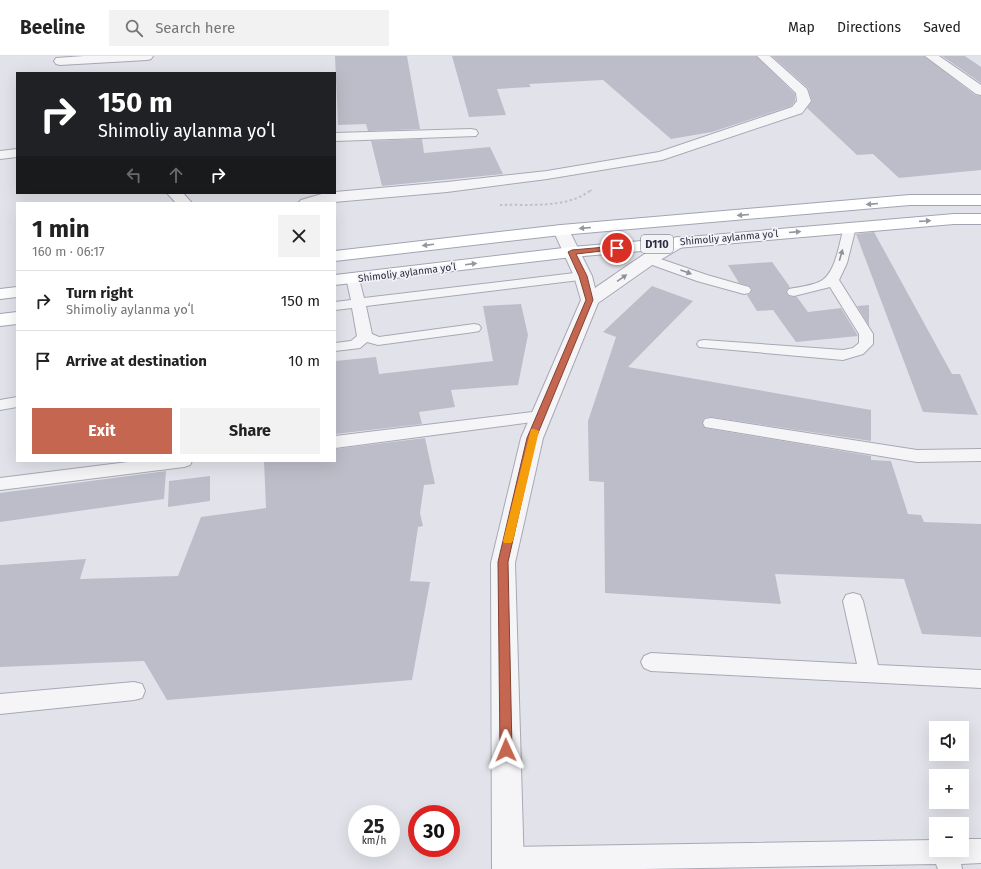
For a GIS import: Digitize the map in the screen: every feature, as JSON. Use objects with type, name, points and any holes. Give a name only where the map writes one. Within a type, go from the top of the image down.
[{"type":"main road","name":"Shimoliy aylanma yoʻl","points":[[336,256],[561,230],[910,200],[981,200]]},
{"type":"main road","name":"Shimoliy aylanma yoʻl","points":[[336,280],[572,252],[850,227],[954,219],[981,219]]},
{"type":"main road","points":[[0,294],[16,292]]},
{"type":"main road","points":[[0,320],[16,318]]},
{"type":"street","points":[[60,61],[147,56]]},
{"type":"street","points":[[310,202],[327,197],[447,187],[555,174],[662,156],[693,147],[797,110],[804,101],[802,92],[763,56]]},
{"type":"street","points":[[931,56],[981,91]]},
{"type":"street","points":[[336,137],[471,132]]},
{"type":"street","points":[[0,155],[16,153]]},
{"type":"street","points":[[176,194],[183,202]]},
{"type":"street","points":[[561,230],[583,276],[590,300]]},
{"type":"street","points":[[508,864],[503,562],[532,438],[590,300],[649,259],[678,242]]},
{"type":"lane","points":[[794,292],[804,291],[832,280],[837,270],[850,227]]},
{"type":"lane","points":[[649,259],[702,278],[744,290]]},
{"type":"lane","points":[[336,306],[583,276]]},
{"type":"lane","points":[[353,278],[365,338]]},
{"type":"lane","points":[[704,344],[843,355],[858,351],[866,344],[866,334],[832,280]]},
{"type":"lane","points":[[336,347],[355,345],[365,338],[378,341],[474,328]]},
{"type":"lane","points":[[0,404],[16,402]]},
{"type":"lane","points":[[336,442],[541,416]]},
{"type":"lane","points":[[711,423],[917,456],[981,455]]},
{"type":"lane","points":[[0,484],[176,462]]},
{"type":"lane","points":[[853,601],[870,674]]},
{"type":"lane","points":[[651,662],[981,679]]},
{"type":"lane","points":[[0,704],[134,692]]},
{"type":"lane","points":[[508,864],[947,860],[981,851]]},
{"type":"building","points":[[335,56],[407,56],[420,129],[368,131],[366,124],[338,125]]},
{"type":"building","points":[[452,56],[756,56],[795,94],[795,101],[791,106],[712,132],[671,139],[603,80],[529,84],[531,87],[497,89],[506,115],[469,117]]},
{"type":"building","points":[[772,56],[924,56],[975,95],[981,96],[981,170],[899,178],[873,154],[857,155],[807,108],[812,101],[808,88]]},
{"type":"building","points":[[942,56],[965,56],[981,67],[981,83]]},
{"type":"building","points":[[422,139],[424,153],[490,147],[503,174],[382,186],[371,141]]},
{"type":"building","points":[[874,232],[952,374],[960,374],[978,415],[923,412],[856,234]]},
{"type":"building","points":[[772,262],[790,287],[786,291],[788,296],[797,297],[808,312],[841,308],[858,336],[796,342],[773,310],[757,311],[747,295],[750,294],[752,289],[749,286],[739,283],[728,265]]},
{"type":"building","points":[[652,286],[693,301],[628,367],[871,410],[871,441],[711,417],[704,418],[702,424],[705,428],[871,456],[871,460],[891,461],[908,514],[921,515],[924,522],[981,524],[981,637],[922,634],[904,579],[775,574],[781,604],[605,593],[604,482],[589,481],[588,421],[616,337],[603,332]]},
{"type":"building","points":[[521,304],[528,335],[518,385],[451,390],[455,407],[419,412],[422,424],[336,434],[336,361],[376,357],[379,374],[493,361],[483,306]]},
{"type":"building","points":[[869,305],[869,326],[857,306]]},
{"type":"building","points":[[425,438],[435,484],[424,485],[420,513],[423,526],[418,527],[410,581],[430,582],[412,680],[167,700],[144,661],[0,667],[0,565],[86,559],[80,579],[178,576],[201,517],[266,508],[264,462],[336,462],[336,449]]},
{"type":"building","points":[[166,471],[164,499],[0,522],[0,493]]},
{"type":"building","points":[[210,476],[210,501],[168,507],[169,481]]},
{"type":"slow traffic","points":[[508,541],[534,431]]},
{"type":"route","points":[[506,750],[503,562],[532,438],[590,300],[583,276],[572,252],[617,248]]}]
